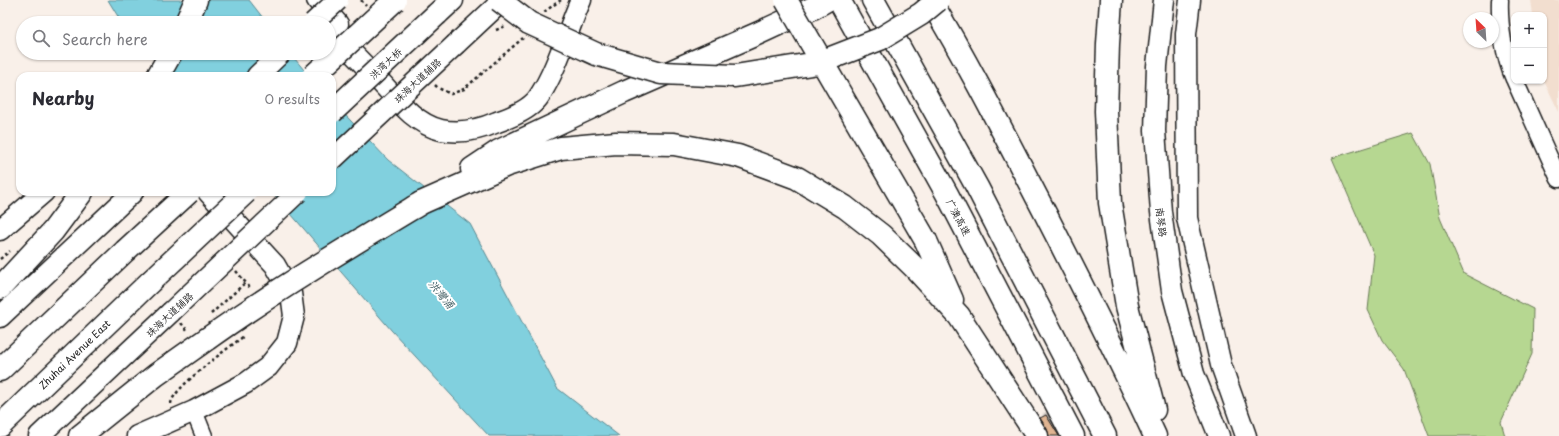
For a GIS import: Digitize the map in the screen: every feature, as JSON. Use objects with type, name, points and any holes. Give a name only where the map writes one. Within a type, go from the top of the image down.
[{"type":"highway","points":[[189,16],[196,0]]},
{"type":"highway","points":[[336,55],[395,0]]},
{"type":"highway","points":[[499,0],[529,23],[596,54],[661,73],[735,76],[818,63],[880,39],[921,14],[938,0]]},
{"type":"highway","points":[[786,0],[926,240],[959,316]]},
{"type":"highway","points":[[80,436],[156,375],[201,330],[252,306],[421,203],[624,92],[759,34],[827,0]]},
{"type":"highway","name":"广澳高速","points":[[839,0],[946,194],[1073,436]]},
{"type":"highway","points":[[873,0],[977,187],[1104,436]]},
{"type":"highway","points":[[930,0],[956,43],[1024,171],[1116,352],[1155,436]]},
{"type":"highway","points":[[1111,0],[1106,111],[1110,203],[1127,306],[1161,436]]},
{"type":"highway","name":"洪湾大桥","points":[[336,108],[445,7]]},
{"type":"highway","points":[[160,72],[167,60]]},
{"type":"highway","points":[[317,72],[330,60]]},
{"type":"highway","points":[[503,158],[561,148],[616,142],[674,144],[738,156],[797,178],[845,207],[881,235],[914,267],[959,316],[1037,436]]},
{"type":"highway","points":[[0,288],[53,231],[79,196]]},
{"type":"highway","points":[[0,370],[185,196]]},
{"type":"highway","name":"Zhuhai Avenue East","points":[[0,426],[242,196]]},
{"type":"main road","points":[[302,0],[317,16]]},
{"type":"main road","points":[[317,0],[330,16]]},
{"type":"main road","points":[[321,16],[338,0]]},
{"type":"main road","name":"珠海大道辅路","points":[[336,156],[503,0]]},
{"type":"main road","points":[[336,36],[403,106],[420,120],[440,130],[460,132],[483,128],[508,118],[528,107],[540,96],[551,74],[571,20],[581,0]]},
{"type":"main road","name":"南琴路","points":[[1164,0],[1157,66],[1155,131],[1161,212],[1172,291],[1194,374],[1218,436]]},
{"type":"main road","points":[[1190,0],[1186,34],[1187,218],[1221,365],[1246,436]]},
{"type":"main road","points":[[336,22],[408,96],[427,112],[448,120],[475,120],[512,108],[538,89],[551,74]]},
{"type":"main road","points":[[261,72],[274,60]]},
{"type":"main road","points":[[0,317],[128,196]]},
{"type":"main road","points":[[137,436],[194,411],[246,383],[268,367],[287,343],[294,316],[291,293],[276,265],[212,196]]},
{"type":"main road","name":"珠海大道辅路","points":[[39,436],[294,196]]},
{"type":"main road","points":[[0,230],[31,200]]},
{"type":"street","points":[[1500,0],[1500,15],[1511,73]]},
{"type":"street","points":[[1516,84],[1559,179]]},
{"type":"street","points":[[194,411],[204,436]]},
{"type":"path","points":[[491,31],[513,24]]},
{"type":"path","points":[[234,269],[256,295]]},
{"type":"path","points":[[171,312],[201,330],[246,282]]},
{"type":"path","points":[[174,420],[171,400],[177,392],[187,381],[249,332]]},
{"type":"shaded area","points":[[1531,0],[1559,0],[1559,112],[1545,84],[1547,84],[1547,12],[1533,12]]},
{"type":"green space","points":[[1413,133],[1430,164],[1440,218],[1464,274],[1533,309],[1532,354],[1501,422],[1505,436],[1429,436],[1404,369],[1382,340],[1368,310],[1374,255],[1332,158]]},
{"type":"water","points":[[108,0],[249,0],[262,16],[118,16]]},
{"type":"water","points":[[155,60],[296,60],[306,72],[166,72]]},
{"type":"water","name":"洪灣涌","points":[[336,105],[388,160],[470,224],[557,388],[619,436],[489,436],[392,331],[275,196],[336,196]]},
{"type":"building","points":[[1046,415],[1059,436],[1049,436],[1047,429],[1040,418]]}]
